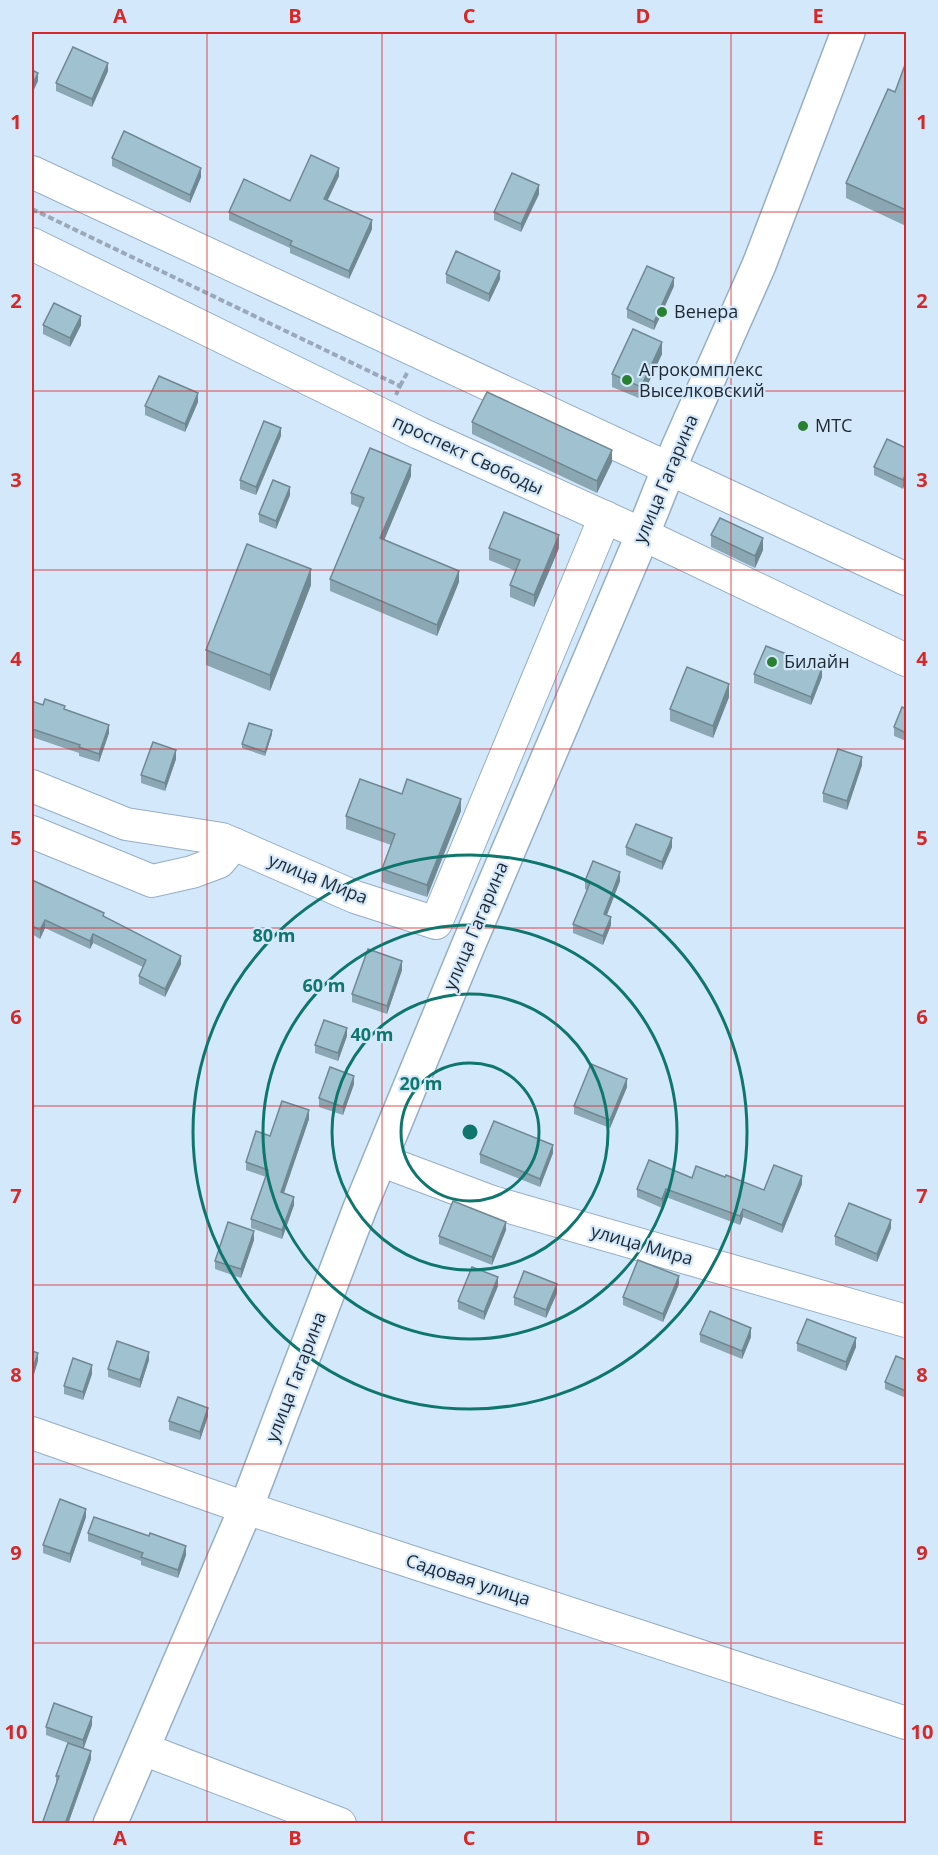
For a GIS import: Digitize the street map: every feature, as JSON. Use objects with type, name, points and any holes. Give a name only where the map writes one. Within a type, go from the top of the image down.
[{"type":"main road","name":"улица Гагарина","points":[[111,1824],[246,1508],[380,1160],[472,935],[669,468],[759,265],[848,32]]},
{"type":"street","points":[[32,172],[906,579]]},
{"type":"street","name":"проспект Свободы","points":[[32,244],[386,417],[642,534],[906,660]]},
{"type":"street","name":"улица Мира","points":[[32,786],[126,824],[222,839],[355,897],[436,923],[605,517]]},
{"type":"street","points":[[32,832],[152,881],[192,872],[219,862],[234,844]]},
{"type":"street","name":"улица Мира","points":[[380,1160],[492,1202],[906,1321]]},
{"type":"street","name":"Садовая улица","points":[[32,1433],[246,1508],[906,1723]]},
{"type":"street","points":[[143,1749],[340,1824]]},
{"type":"path","points":[[32,209],[400,386],[386,417]]},
{"type":"building","points":[[73,47],[108,63],[92,99],[56,83]]},
{"type":"building","points":[[906,62],[906,210],[846,183],[888,89],[895,92]]},
{"type":"building","points":[[32,70],[38,73],[32,86]]},
{"type":"building","points":[[124,131],[201,168],[190,195],[112,158]]},
{"type":"building","points":[[311,155],[339,168],[324,199],[372,220],[349,271],[290,245],[292,241],[229,212],[244,179],[290,201]]},
{"type":"building","points":[[512,173],[539,185],[521,224],[494,212]]},
{"type":"building","points":[[456,251],[500,271],[489,294],[446,274]]},
{"type":"building","points":[[647,266],[674,278],[654,322],[627,309]]},
{"type":"building","points":[[54,303],[81,316],[70,338],[43,325]]},
{"type":"building","points":[[633,329],[662,342],[641,387],[612,374]]},
{"type":"building","points":[[159,376],[198,393],[185,424],[145,406]]},
{"type":"building","points":[[487,392],[612,450],[597,481],[472,422]]},
{"type":"building","points":[[264,421],[281,428],[256,487],[240,480]]},
{"type":"building","points":[[887,439],[906,448],[906,473],[903,480],[874,467]]},
{"type":"building","points":[[370,448],[411,465],[380,538],[459,571],[437,625],[330,579],[364,498],[351,493]]},
{"type":"building","points":[[273,480],[290,487],[276,521],[259,514]]},
{"type":"building","points":[[504,512],[559,535],[534,595],[510,585],[520,560],[489,548]]},
{"type":"building","points":[[720,518],[763,538],[755,556],[711,535]]},
{"type":"building","points":[[247,544],[311,569],[270,675],[206,650]]},
{"type":"building","points":[[766,646],[822,668],[811,697],[754,674]]},
{"type":"building","points":[[687,667],[729,684],[713,726],[670,709]]},
{"type":"building","points":[[45,699],[65,706],[64,709],[109,725],[99,754],[32,729],[32,701],[43,705]]},
{"type":"building","points":[[902,707],[906,709],[906,733],[894,727]]},
{"type":"building","points":[[249,723],[272,730],[265,752],[242,744]]},
{"type":"building","points":[[153,742],[176,750],[165,783],[141,775]]},
{"type":"building","points":[[838,749],[862,757],[847,801],[823,793]]},
{"type":"building","points":[[360,779],[402,794],[407,779],[461,799],[427,885],[382,869],[395,834],[346,816]]},
{"type":"building","points":[[636,824],[672,838],[662,862],[626,847]]},
{"type":"building","points":[[593,861],[620,872],[604,914],[611,917],[603,936],[573,924],[590,883],[585,881]]},
{"type":"building","points":[[32,880],[104,913],[103,916],[181,956],[165,989],[139,976],[146,960],[93,934],[90,941],[45,920],[40,930],[32,926]]},
{"type":"building","points":[[368,949],[402,961],[387,1006],[352,994]]},
{"type":"building","points":[[324,1020],[347,1028],[338,1053],[315,1045]]},
{"type":"building","points":[[591,1064],[627,1079],[610,1120],[574,1106]]},
{"type":"building","points":[[330,1067],[354,1076],[343,1107],[319,1098]]},
{"type":"building","points":[[282,1101],[309,1110],[281,1192],[294,1197],[282,1230],[251,1219],[268,1170],[246,1162],[256,1131],[270,1136]]},
{"type":"building","points":[[494,1121],[553,1145],[540,1179],[480,1154]]},
{"type":"building","points":[[649,1160],[692,1178],[696,1166],[764,1190],[774,1165],[802,1176],[782,1225],[743,1209],[740,1216],[666,1189],[662,1199],[637,1189]]},
{"type":"building","points":[[453,1201],[506,1222],[492,1257],[439,1236]]},
{"type":"building","points":[[849,1203],[891,1220],[877,1254],[835,1236]]},
{"type":"building","points":[[228,1222],[254,1231],[241,1269],[215,1261]]},
{"type":"building","points":[[638,1260],[679,1276],[663,1314],[623,1297]]},
{"type":"building","points":[[472,1267],[498,1277],[484,1312],[458,1301]]},
{"type":"building","points":[[524,1271],[557,1284],[546,1310],[514,1297]]},
{"type":"building","points":[[710,1311],[751,1328],[742,1351],[700,1334]]},
{"type":"building","points":[[807,1319],[856,1338],[846,1362],[797,1343]]},
{"type":"building","points":[[117,1341],[149,1352],[140,1380],[108,1369]]},
{"type":"building","points":[[32,1351],[38,1353],[32,1372]]},
{"type":"building","points":[[896,1356],[906,1360],[906,1391],[885,1382]]},
{"type":"building","points":[[73,1358],[92,1365],[83,1392],[64,1386]]},
{"type":"building","points":[[178,1397],[208,1408],[200,1432],[169,1421]]},
{"type":"building","points":[[60,1499],[86,1509],[70,1554],[43,1545]]},
{"type":"building","points":[[94,1517],[186,1546],[178,1570],[141,1557],[143,1553],[88,1533]]},
{"type":"building","points":[[54,1703],[92,1717],[83,1740],[46,1727]]},
{"type":"building","points":[[68,1743],[91,1751],[65,1824],[42,1824],[59,1776],[56,1776]]},
{"type":"place","name":"Венера","points":[[662,312]]},
{"type":"place","name":"Агрокомплекс Выселковский","points":[[627,380]]},
{"type":"place","name":"МТС","points":[[803,426]]},
{"type":"place","name":"Билайн","points":[[772,662]]}]
